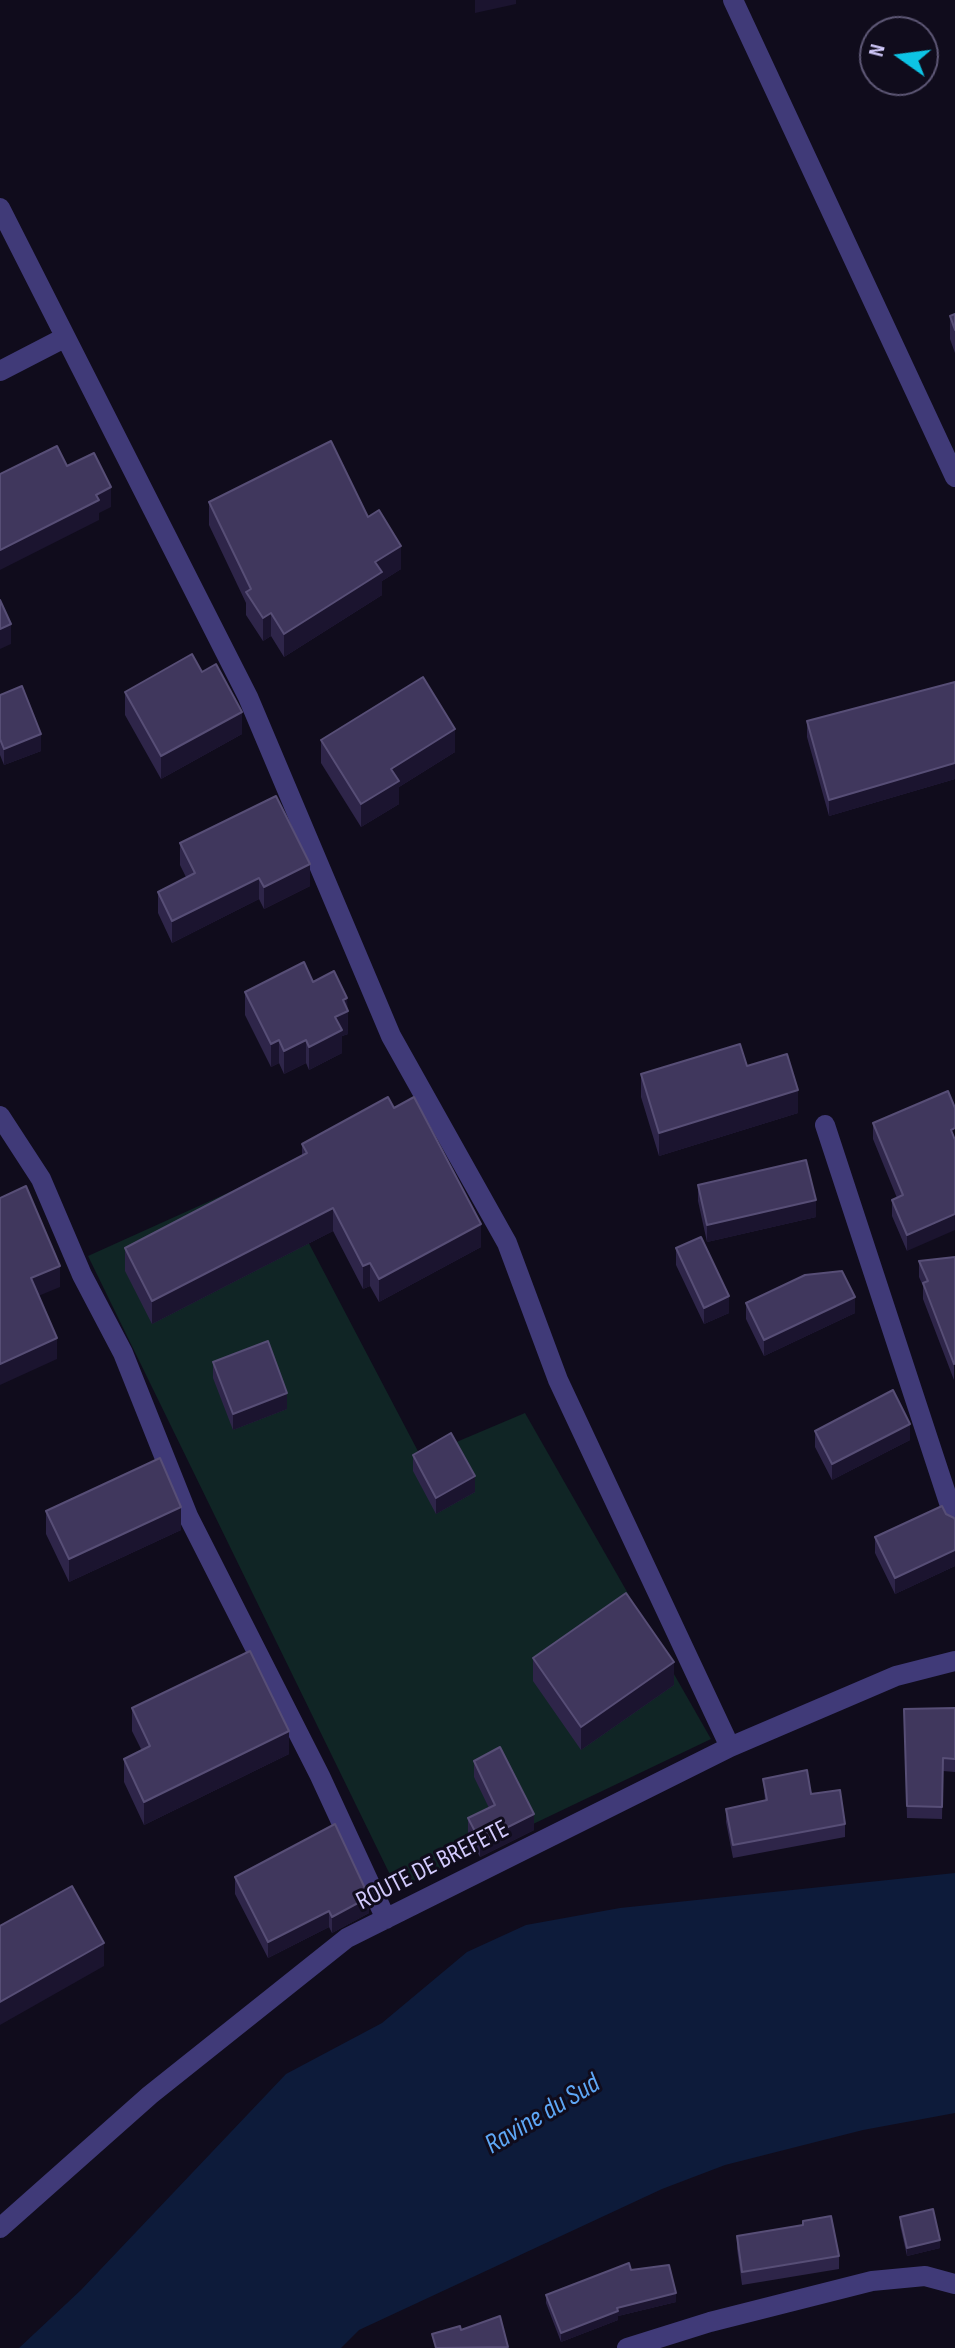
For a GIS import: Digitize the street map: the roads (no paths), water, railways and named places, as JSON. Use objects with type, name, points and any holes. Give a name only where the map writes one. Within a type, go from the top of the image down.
[{"type":"street","points":[[733,0],[955,477]]},
{"type":"street","points":[[0,208],[248,697],[391,1036],[507,1243],[558,1380],[730,1747]]},
{"type":"street","points":[[0,371],[64,338]]},
{"type":"street","points":[[0,1116],[41,1179],[82,1275],[123,1353],[188,1516],[320,1776],[386,1919]]},
{"type":"street","points":[[825,1125],[955,1521]]},
{"type":"street","name":"ROUTE DE BREFETE","points":[[2,2222],[150,2095],[347,1938],[730,1747],[896,1676],[955,1661]]},
{"type":"street","points":[[627,2348],[710,2322],[872,2281],[925,2276],[955,2284]]},
{"type":"water","name":"Ravine du Sud","points":[[955,1873],[955,2113],[863,2130],[725,2165],[662,2189],[359,2330],[341,2348],[19,2348],[81,2290],[286,2074],[382,2023],[467,1952],[526,1925],[620,1908]]}]
